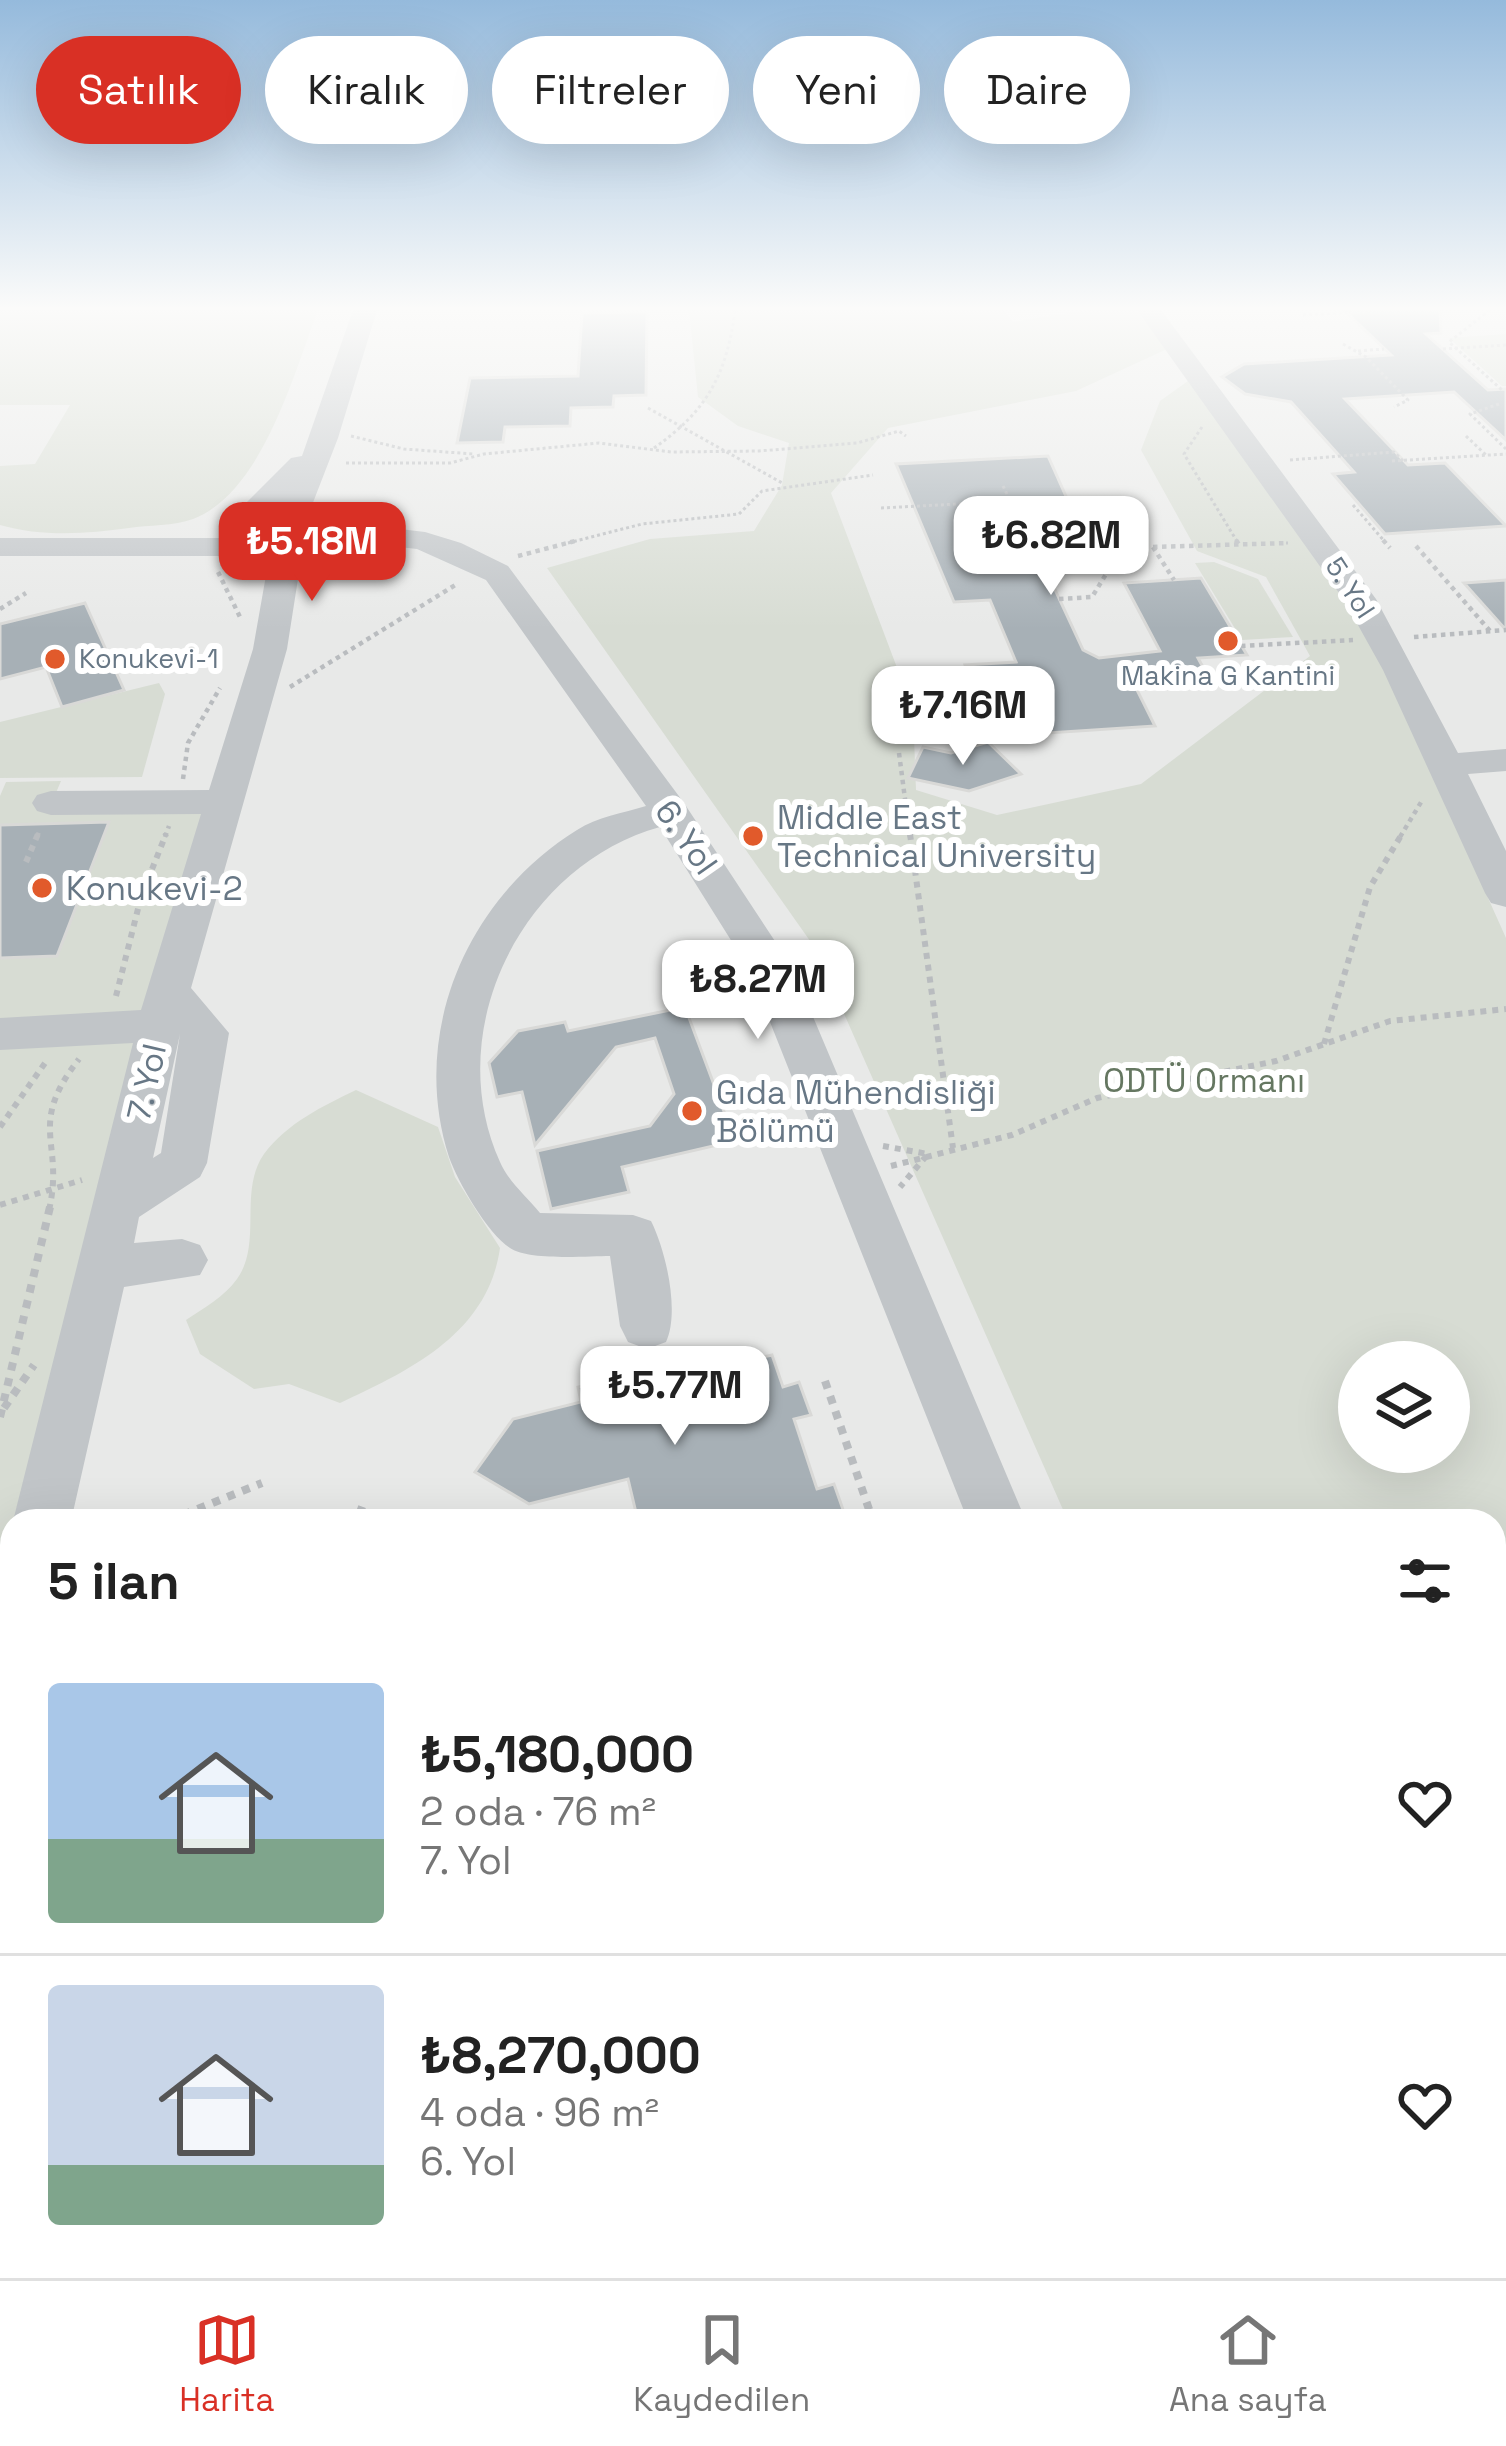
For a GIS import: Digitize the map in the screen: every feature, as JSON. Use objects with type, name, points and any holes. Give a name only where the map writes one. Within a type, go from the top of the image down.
[{"type":"street","points":[[164,1008],[269,649],[290,536],[331,416]]},
{"type":"street","name":"5. Yol","points":[[1226,416],[1328,553],[1382,638],[1506,893]]},
{"type":"street","points":[[236,553],[273,496],[323,442]]},
{"type":"street","points":[[0,547],[87,545],[266,555],[290,536]]},
{"type":"street","name":"6. Yol","points":[[290,536],[435,546],[496,573],[537,627],[670,812],[770,967],[993,1509]]},
{"type":"street","points":[[236,553],[269,649]]},
{"type":"street","points":[[1444,765],[1506,760]]},
{"type":"street","points":[[51,803],[223,802]]},
{"type":"street","points":[[647,1326],[634,1236],[527,1233],[477,1168],[453,1090],[468,989],[502,929],[546,874],[593,837],[670,812]]},
{"type":"street","points":[[0,1034],[74,1029],[164,1008],[206,1033],[183,1162],[121,1186],[45,1509]]},
{"type":"street","points":[[102,1267],[182,1260]]},
{"type":"path","points":[[663,416],[787,486]]},
{"type":"path","points":[[652,450],[697,416]]},
{"type":"path","points":[[1209,416],[1184,454],[1240,546]]},
{"type":"path","points":[[1472,416],[1506,452]]},
{"type":"path","points":[[323,442],[484,454],[599,443],[652,450],[725,451],[857,443],[899,431],[906,436]]},
{"type":"path","points":[[1466,436],[1486,455]]},
{"type":"path","points":[[323,442],[450,463],[484,454]]},
{"type":"path","points":[[1259,462],[1394,452],[1403,461]]},
{"type":"path","points":[[1393,461],[1506,452]]},
{"type":"path","points":[[250,710],[387,631],[485,566],[642,524],[739,514],[762,490],[874,475]]},
{"type":"path","points":[[1003,486],[1020,521]]},
{"type":"path","points":[[881,508],[1011,501],[1132,502]]},
{"type":"path","points":[[1353,505],[1390,548]]},
{"type":"path","points":[[1059,599],[1092,597],[1130,537]]},
{"type":"path","points":[[1174,580],[1154,547],[1285,542]]},
{"type":"path","points":[[1416,546],[1490,632]]},
{"type":"path","points":[[0,608],[26,593]]},
{"type":"path","points":[[1241,646],[1506,630]]},
{"type":"path","points":[[899,753],[953,1149]]},
{"type":"path","points":[[1324,1044],[1370,887],[1444,765]]},
{"type":"path","points":[[26,862],[51,803]]},
{"type":"path","points":[[859,1176],[1012,1135],[1097,1097],[1276,1061],[1390,1021],[1506,1009]]},
{"type":"path","points":[[0,1127],[74,1029]]},
{"type":"path","points":[[0,1204],[121,1186]]},
{"type":"path","points":[[825,1381],[869,1509]]},
{"type":"path","points":[[198,1509],[262,1483]]},
{"type":"shaded area","name":"Middle East Technical University","points":[[0,416],[1506,416],[1506,1509],[0,1509]]},
{"type":"green space","points":[[63,416],[277,416],[238,484],[217,505],[178,523],[64,533],[0,525],[0,466],[35,464]]},
{"type":"green space","name":"ODTÜ Ormanı","points":[[725,416],[947,416],[888,428],[831,493],[913,710],[916,790],[997,815],[1141,784],[1310,656],[1266,577],[1197,551],[1141,450],[1154,416],[1214,416],[1295,524],[1379,655],[1506,938],[1506,1509],[1063,1509],[815,948],[547,568],[650,539],[754,531],[782,485],[789,443],[738,426]]},
{"type":"green space","points":[[1214,562],[1258,579],[1293,637],[1242,640],[1195,563]]},
{"type":"green space","points":[[159,683],[165,694],[142,777],[0,778],[0,722]]},
{"type":"green space","points":[[61,781],[52,802],[223,802],[45,1509],[0,1509],[0,796],[6,782]]},
{"type":"green space","points":[[356,1090],[438,1127],[455,1177],[500,1248],[493,1278],[463,1326],[442,1345],[340,1403],[289,1384],[254,1389],[200,1354],[186,1320],[226,1291],[245,1265],[252,1184],[264,1154],[295,1124]]},
{"type":"building","points":[[462,416],[571,416],[570,426],[505,427],[503,442],[457,443]]},
{"type":"building","points":[[1304,416],[1362,416],[1408,465],[1445,463],[1506,526],[1385,534],[1333,474],[1354,472]]},
{"type":"building","points":[[1480,416],[1506,416],[1506,440]]},
{"type":"building","points":[[1048,456],[1077,521],[1062,538],[1032,540],[1083,650],[1099,658],[1160,651],[1124,583],[1201,578],[1247,655],[1198,658],[1210,680],[1134,684],[1155,726],[1048,733],[1038,710],[983,713],[965,665],[1016,662],[990,600],[954,602],[896,464]]},
{"type":"building","points":[[1506,580],[1506,630],[1464,583]]},
{"type":"building","name":"Konukevi-1","points":[[85,603],[124,690],[62,707],[46,667],[0,679],[0,624]]},
{"type":"building","points":[[988,742],[1021,774],[969,791],[908,778],[923,747],[951,753]]},
{"type":"building","name":"Konukevi-2","points":[[109,822],[57,956],[0,958],[0,825]]},
{"type":"building","name":"Gıda Mühendisliği Bölümü","points":[[685,1007],[735,1141],[622,1167],[629,1192],[551,1209],[537,1151],[650,1126],[674,1094],[655,1038],[616,1047],[535,1145],[522,1092],[497,1097],[489,1063],[518,1031],[565,1022],[568,1031]]},
{"type":"building","points":[[725,1351],[729,1365],[772,1355],[783,1387],[799,1382],[811,1415],[794,1419],[817,1489],[834,1484],[843,1509],[635,1509],[628,1479],[529,1504],[475,1472],[513,1419],[581,1402],[578,1387],[615,1378],[618,1393],[694,1374],[690,1360]]},
{"type":"place","name":"Makina G Kantini","points":[[1228,641]]},
{"type":"place","name":"Konukevi-1","points":[[55,659]]},
{"type":"place","name":"Middle East Technical University","points":[[753,836]]},
{"type":"place","name":"Konukevi-2","points":[[42,888]]},
{"type":"place","name":"Gıda Mühendisliği Bölümü","points":[[692,1111]]}]
